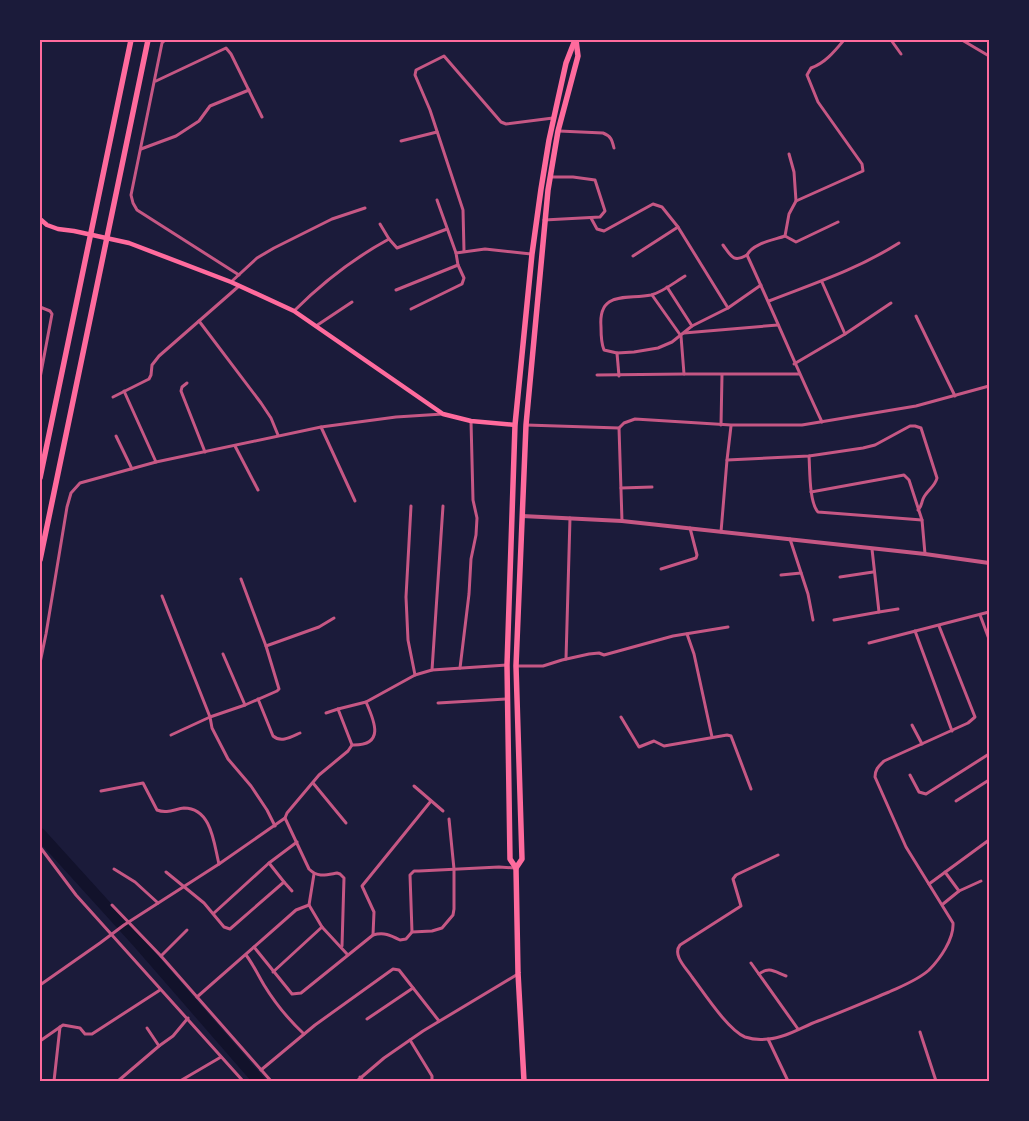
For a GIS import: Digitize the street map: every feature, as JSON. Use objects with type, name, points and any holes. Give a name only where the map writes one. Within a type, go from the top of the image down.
[{"type":"highway","points":[[40,478],[131,40]]},
{"type":"highway","points":[[40,560],[148,40]]},
{"type":"highway","points":[[524,1081],[518,973],[516,868],[510,859],[506,699],[515,425],[532,254],[544,169],[553,118],[566,63],[575,40]]},
{"type":"highway","points":[[516,868],[522,859],[516,666],[526,425],[544,220],[558,130],[578,56],[575,40]]},
{"type":"main road","points":[[40,219],[47,225],[58,229],[129,243],[231,282],[294,311],[444,414],[471,421],[515,425]]},
{"type":"street","points":[[165,40],[162,43],[131,195],[133,203],[137,210],[239,275]]},
{"type":"street","points":[[796,201],[863,171],[862,164],[818,102],[808,75],[811,68],[820,65],[826,60],[844,40]]},
{"type":"street","points":[[891,40],[901,54]]},
{"type":"street","points":[[962,40],[989,56]]},
{"type":"street","points":[[155,81],[226,48],[231,54],[262,118]]},
{"type":"street","points":[[464,251],[464,210],[438,132],[415,73],[418,69],[444,56],[501,122],[506,124],[553,118]]},
{"type":"street","points":[[140,150],[176,136],[199,121],[210,106],[249,90]]},
{"type":"street","points":[[558,130],[603,133],[612,140],[614,148]]},
{"type":"street","points":[[401,142],[438,132]]},
{"type":"street","points":[[786,236],[790,214],[796,201],[794,172],[789,154]]},
{"type":"street","points":[[544,220],[600,217],[605,211],[595,180],[573,177],[550,177]]},
{"type":"street","points":[[411,310],[462,284],[464,278],[437,200]]},
{"type":"street","points":[[591,218],[597,229],[604,231],[653,204],[662,207],[678,227],[728,308]]},
{"type":"street","points":[[231,282],[257,258],[274,248],[332,219],[365,208]]},
{"type":"street","points":[[723,246],[735,259],[740,259],[757,246],[786,236],[796,242],[838,222]]},
{"type":"street","points":[[380,224],[395,247],[399,248],[447,229]]},
{"type":"street","points":[[633,256],[678,227]]},
{"type":"street","points":[[294,311],[313,292],[363,254],[389,239]]},
{"type":"street","points":[[769,301],[822,282],[864,264],[899,243]]},
{"type":"street","points":[[456,253],[485,249],[532,254]]},
{"type":"street","points":[[747,255],[769,301],[794,364],[822,422]]},
{"type":"street","points":[[396,290],[458,264]]},
{"type":"street","points":[[685,276],[652,295],[626,296],[606,303],[602,308],[600,319],[602,346],[605,352],[617,353],[652,350],[672,342],[692,326],[728,308],[761,285]]},
{"type":"street","points":[[822,282],[845,334]]},
{"type":"street","points":[[113,397],[149,378],[152,365],[159,356],[239,286]]},
{"type":"street","points":[[667,287],[692,326]]},
{"type":"street","points":[[652,295],[682,335],[684,374]]},
{"type":"street","points":[[316,326],[352,302]]},
{"type":"street","points":[[794,364],[845,334],[891,303]]},
{"type":"street","points":[[40,307],[50,311],[52,314],[40,378]]},
{"type":"street","points":[[916,316],[955,396]]},
{"type":"street","points":[[199,322],[262,402],[278,435]]},
{"type":"street","points":[[682,335],[778,325]]},
{"type":"street","points":[[617,353],[619,376]]},
{"type":"street","points":[[597,375],[799,374]]},
{"type":"street","points":[[721,425],[722,375]]},
{"type":"street","points":[[187,382],[181,391],[205,452]]},
{"type":"street","points":[[526,425],[619,428],[624,423],[635,419],[721,425],[802,425],[916,406],[989,386]]},
{"type":"street","points":[[124,392],[156,462]]},
{"type":"street","points":[[40,663],[66,507],[70,493],[80,483],[156,462],[278,435],[396,417],[444,414]]},
{"type":"street","points":[[460,668],[469,594],[471,559],[476,535],[471,421]]},
{"type":"street","points":[[721,532],[731,425]]},
{"type":"street","points":[[727,460],[808,456],[863,448],[875,445],[910,426],[919,427],[921,428],[937,478],[935,484],[922,500],[918,510]]},
{"type":"street","points":[[321,427],[355,502]]},
{"type":"street","points":[[619,428],[622,521]]},
{"type":"street","points":[[116,436],[132,469]]},
{"type":"street","points":[[234,446],[258,490]]},
{"type":"street","points":[[808,456],[811,492],[818,512],[922,520]]},
{"type":"street","points":[[811,492],[904,475],[909,480],[922,520],[925,554]]},
{"type":"street","points":[[621,488],[652,488]]},
{"type":"street","points":[[411,506],[406,597],[408,640],[415,675]]},
{"type":"street","points":[[432,670],[443,506]]},
{"type":"street","points":[[522,516],[622,521],[925,554],[989,563]]},
{"type":"street","points":[[566,659],[570,518]]},
{"type":"street","points":[[661,569],[696,558],[697,555],[690,528]]},
{"type":"street","points":[[790,539],[808,594],[813,620]]},
{"type":"street","points":[[872,549],[873,572],[879,612]]},
{"type":"street","points":[[840,577],[873,572]]},
{"type":"street","points":[[781,576],[801,573]]},
{"type":"street","points":[[171,735],[210,717],[258,700],[279,689],[266,646],[241,579]]},
{"type":"street","points":[[162,596],[210,717],[212,728],[228,759],[251,786],[275,826]]},
{"type":"street","points":[[834,620],[898,609]]},
{"type":"street","points":[[869,643],[980,616],[989,612]]},
{"type":"street","points":[[980,616],[989,639]]},
{"type":"street","points":[[266,646],[319,627],[334,618]]},
{"type":"street","points":[[778,855],[736,875],[733,883],[740,906],[680,945],[677,949],[677,954],[682,963],[729,1025],[746,1037],[768,1039],[798,1029],[906,984],[928,970],[942,954],[953,929],[953,923],[906,847],[875,777],[877,768],[884,761],[952,731],[974,719],[975,716],[939,626]]},
{"type":"street","points":[[516,666],[543,666],[590,654],[604,655],[662,639],[728,628]]},
{"type":"street","points":[[915,632],[952,731]]},
{"type":"street","points":[[687,634],[694,654],[712,737]]},
{"type":"street","points":[[223,654],[245,705]]},
{"type":"street","points":[[326,713],[366,702],[415,675],[432,670],[507,665]]},
{"type":"street","points":[[438,703],[506,699]]},
{"type":"street","points":[[258,700],[273,736],[282,740],[300,733]]},
{"type":"street","points":[[352,745],[361,745],[374,737],[376,733],[366,702]]},
{"type":"street","points":[[338,709],[352,745]]},
{"type":"street","points":[[621,717],[639,747],[652,741],[656,741],[664,746],[712,737],[731,736],[751,789]]},
{"type":"street","points":[[912,725],[922,744]]},
{"type":"street","points":[[40,985],[129,921],[275,826],[285,818],[287,813],[319,775],[348,751],[352,745]]},
{"type":"street","points":[[910,775],[919,792],[926,794],[989,754]]},
{"type":"street","points":[[956,801],[989,780]]},
{"type":"street","points":[[101,792],[143,783],[157,810],[163,812],[185,808],[196,811],[208,823],[219,864]]},
{"type":"street","points":[[313,783],[346,823]]},
{"type":"street","points":[[414,786],[443,811]]},
{"type":"street","points":[[372,935],[374,912],[363,892],[362,886],[431,801]]},
{"type":"street","points":[[285,818],[309,869],[318,876],[338,873],[344,878],[342,946]]},
{"type":"street","points":[[412,932],[432,931],[442,928],[453,915],[454,869],[449,819]]},
{"type":"street","points":[[929,884],[989,840]]},
{"type":"street","points":[[214,913],[269,863],[297,842]]},
{"type":"street","points":[[40,847],[76,895],[114,933],[160,990],[188,1018],[243,1081]]},
{"type":"street","points":[[269,863],[292,892]]},
{"type":"street","points":[[114,868],[135,882],[158,903]]},
{"type":"street","points":[[254,947],[292,994],[296,994],[372,935],[380,933],[400,940],[406,939],[412,932],[410,875],[414,871],[516,868]]},
{"type":"street","points":[[166,872],[197,897],[228,929],[232,928],[284,882]]},
{"type":"street","points":[[945,872],[959,891]]},
{"type":"street","points":[[314,874],[308,905],[322,927],[348,954]]},
{"type":"street","points":[[943,904],[959,891],[981,881]]},
{"type":"street","points":[[112,905],[162,956],[271,1081]]},
{"type":"street","points":[[197,997],[296,910],[308,905]]},
{"type":"street","points":[[273,972],[322,927]]},
{"type":"street","points":[[162,956],[188,930]]},
{"type":"street","points":[[246,955],[283,1012],[304,1034]]},
{"type":"street","points":[[750,963],[798,1029]]},
{"type":"street","points":[[261,1070],[304,1034],[395,968],[439,1021]]},
{"type":"street","points":[[759,974],[769,969],[786,976]]},
{"type":"street","points":[[357,1081],[384,1058],[410,1040],[518,973]]},
{"type":"street","points":[[367,1019],[412,988]]},
{"type":"street","points":[[40,1042],[60,1027],[67,1025],[80,1028],[85,1034],[92,1034],[160,990]]},
{"type":"street","points":[[118,1081],[159,1046],[174,1036],[188,1018]]},
{"type":"street","points":[[54,1081],[60,1027]]},
{"type":"street","points":[[147,1028],[159,1046]]},
{"type":"street","points":[[920,1032],[936,1081]]},
{"type":"street","points":[[768,1039],[788,1081]]},
{"type":"street","points":[[410,1040],[432,1076],[432,1081]]},
{"type":"street","points":[[180,1081],[221,1057]]},
{"type":"street","points":[[360,1077],[364,1081]]},
{"type":"waterway","points":[[40,834],[138,942],[259,1081]]}]
